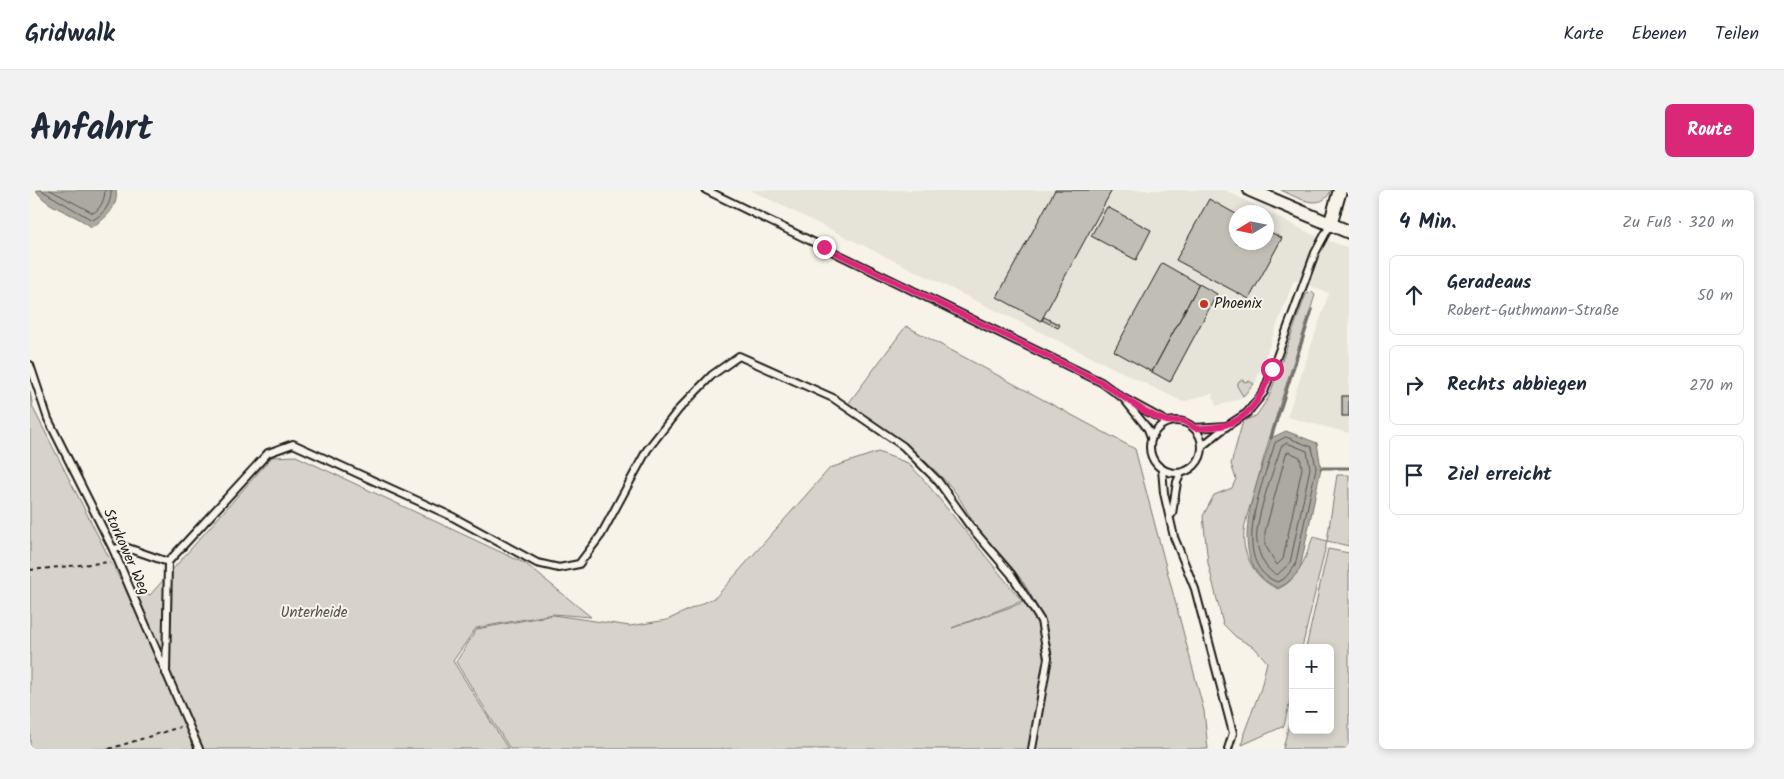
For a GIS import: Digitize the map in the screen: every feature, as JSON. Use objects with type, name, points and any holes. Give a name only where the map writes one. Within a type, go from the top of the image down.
[{"type":"street","points":[[1250,190],[1349,232]]},
{"type":"street","points":[[1330,225],[1340,190]]},
{"type":"lane","points":[[706,190],[1101,382],[1123,398],[1168,422]]},
{"type":"lane","points":[[1202,446],[1226,426],[1247,413],[1264,392],[1314,253],[1330,225]]},
{"type":"lane","points":[[166,677],[168,562],[268,453],[294,444],[451,516],[538,563],[559,568],[579,564],[601,534],[652,443],[679,409],[712,376],[740,356],[833,398],[903,446],[938,481],[970,526],[1011,574],[1041,621],[1048,658],[1032,749]]},
{"type":"lane","name":"Storkower Weg","points":[[30,365],[48,419],[113,549],[166,677],[199,749]]},
{"type":"lane","points":[[1123,398],[1148,429],[1151,438],[1151,455],[1162,469],[1171,473],[1181,473]]},
{"type":"lane","points":[[1151,438],[1158,427],[1168,422],[1181,420],[1194,428],[1201,437],[1202,446],[1197,462],[1181,473],[1177,482],[1171,521]]},
{"type":"lane","points":[[1194,428],[1226,426]]},
{"type":"lane","points":[[1162,469],[1164,493],[1174,538],[1195,589],[1233,733],[1228,749]]},
{"type":"lane","points":[[113,549],[125,547],[168,562]]},
{"type":"path","points":[[30,570],[118,561]]},
{"type":"path","points":[[109,749],[187,725]]},
{"type":"shaded area","points":[[750,190],[1225,190],[1254,205],[1229,205],[1229,250],[1274,250],[1274,215],[1313,235],[1349,248],[1349,433],[1287,417],[1329,293],[1294,280],[1255,384],[1244,398],[1216,406],[1212,393],[1183,402]]},
{"type":"green space","points":[[1281,190],[1331,190],[1327,197],[1315,202],[1301,199]]},
{"type":"green space","points":[[1312,292],[1315,295],[1247,517],[1244,541],[1247,556],[1253,568],[1261,578],[1278,589],[1292,580],[1297,574],[1313,537],[1327,541],[1303,644],[1289,644],[1289,705],[1284,726],[1242,745],[1244,733],[1261,688],[1267,662],[1255,648],[1236,637],[1223,624],[1208,563],[1203,516],[1214,495],[1232,488],[1236,479],[1231,464],[1243,421],[1256,416],[1269,397],[1306,294]]},
{"type":"green space","points":[[906,326],[1135,449],[1204,711],[1208,749],[510,749],[456,662],[477,629],[553,615],[630,626],[667,620],[716,597],[830,468],[878,452],[908,463],[924,480],[1022,601],[952,628],[1033,599],[1016,573],[979,531],[952,488],[903,443],[848,404]]},
{"type":"green space","points":[[1243,379],[1244,382],[1249,381],[1254,384],[1243,396],[1237,386],[1239,381]]},
{"type":"green space","name":"Unterheide","points":[[30,391],[33,408],[120,579],[150,595],[272,457],[296,456],[526,564],[591,617],[553,614],[476,628],[453,661],[508,749],[30,749]]},
{"type":"green space","points":[[1337,475],[1349,475],[1349,546],[1327,541]]},
{"type":"green space","points":[[1328,549],[1349,553],[1349,749],[1283,749],[1289,723],[1289,734],[1334,734],[1334,644],[1307,644]]},
{"type":"water","points":[[36,190],[116,190],[116,196],[113,207],[106,217],[91,227],[54,206]]},
{"type":"water","points":[[1286,431],[1317,443],[1321,468],[1300,569],[1287,583],[1278,588],[1261,576],[1251,560],[1247,541],[1248,520],[1271,438]]},
{"type":"building","points":[[1055,190],[1112,190],[1041,321],[997,297]]},
{"type":"building","points":[[1209,199],[1229,210],[1229,250],[1274,250],[1274,234],[1282,238],[1249,299],[1176,260]]},
{"type":"building","points":[[1107,207],[1151,230],[1136,260],[1091,236]]},
{"type":"building","points":[[1162,263],[1199,284],[1152,372],[1114,351]]},
{"type":"building","points":[[1199,284],[1217,294],[1170,382],[1152,372]]},
{"type":"building","points":[[1044,317],[1060,325],[1058,328],[1042,320]]},
{"type":"building","points":[[1342,396],[1349,396],[1349,416],[1342,416]]},
{"type":"waterway","points":[[1271,438],[1312,310]]},
{"type":"waterway","points":[[1321,468],[1349,468]]},
{"type":"place","name":"Phoenix","points":[[1204,304]]},
{"type":"route","points":[[824,247],[1101,382],[1123,398],[1168,422],[1181,420],[1194,428],[1226,426],[1239,419],[1256,404],[1264,392],[1272,369]]}]
